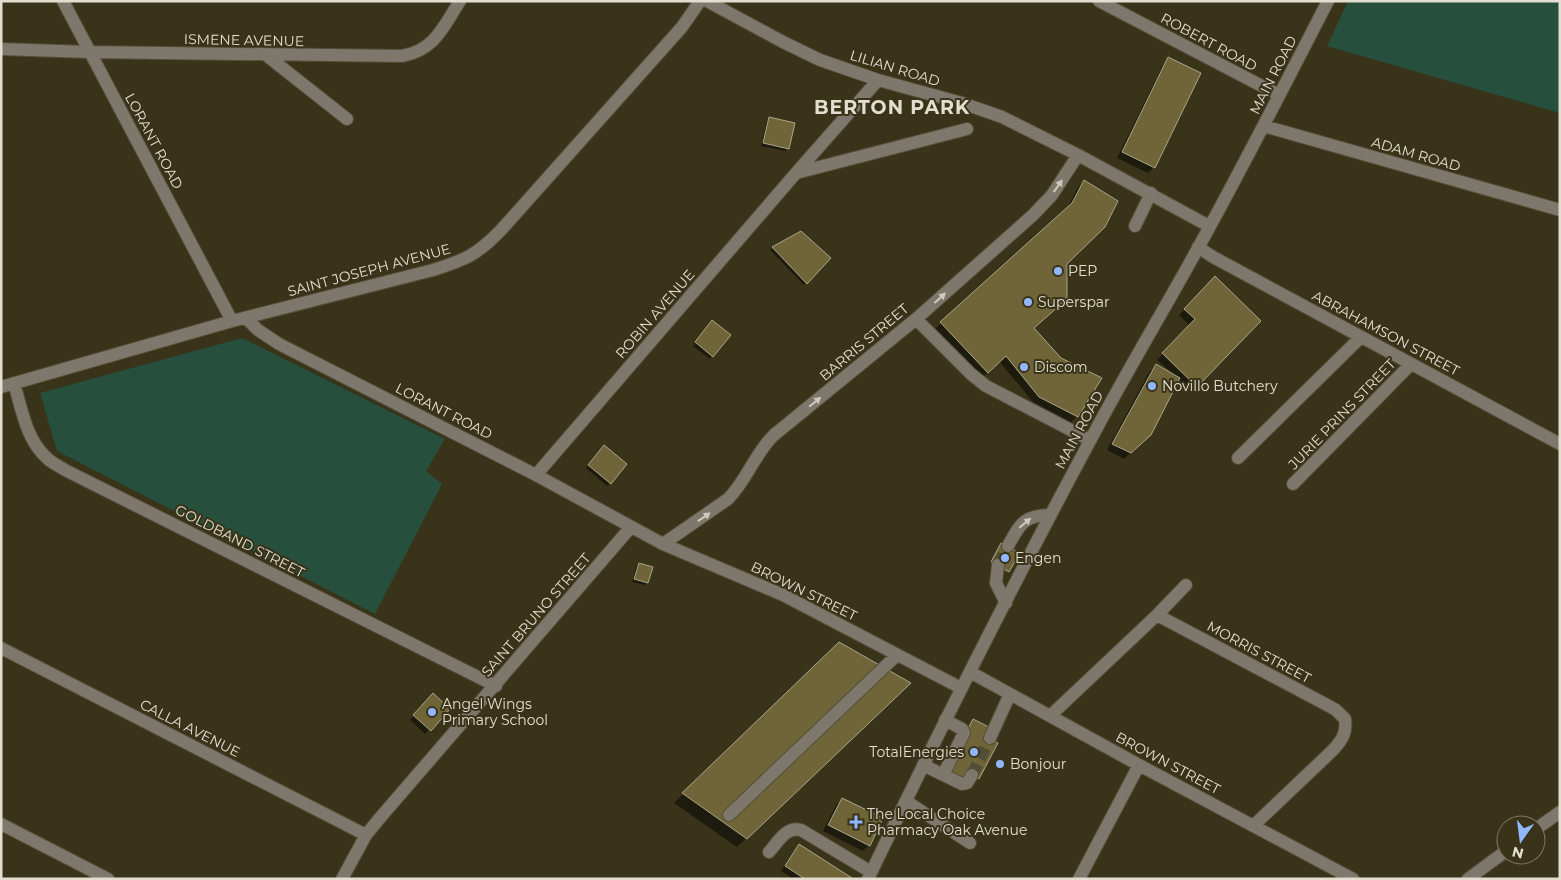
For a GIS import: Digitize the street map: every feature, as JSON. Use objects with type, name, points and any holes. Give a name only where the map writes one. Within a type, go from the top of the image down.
[{"type":"street","name":"LORANT ROAD","points":[[64,1],[89,52],[232,321]]},
{"type":"street","name":"ISMENE AVENUE","points":[[1,49],[402,56],[414,54],[427,47],[438,35],[460,1]]},
{"type":"street","name":"SAINT JOSEPH AVENUE","points":[[1,387],[232,321],[433,270],[475,254],[487,245],[501,230],[675,34],[700,1]]},
{"type":"street","name":"LILIAN ROAD","points":[[707,1],[820,60],[878,80],[986,111],[1078,155],[1209,226]]},
{"type":"street","name":"ROBERT ROAD","points":[[1099,1],[1279,95]]},
{"type":"street","name":"MAIN ROAD","points":[[870,875],[961,688],[1090,440],[1264,126],[1328,1]]},
{"type":"street","points":[[266,55],[347,119]]},
{"type":"street","name":"ROBIN AVENUE","points":[[536,474],[878,80]]},
{"type":"street","name":"ADAM ROAD","points":[[1264,126],[1560,210]]},
{"type":"street","points":[[796,173],[967,129]]},
{"type":"street","name":"BARRIS STREET","points":[[663,544],[736,492],[767,442],[916,319],[1033,215],[1052,195],[1078,155]]},
{"type":"street","points":[[1135,226],[1151,193]]},
{"type":"street","name":"ABRAHAMSON STREET","points":[[1198,247],[1560,444]]},
{"type":"street","name":"LORANT ROAD","points":[[246,318],[258,330],[278,344],[536,474],[631,527]]},
{"type":"street","points":[[916,319],[971,374],[986,386],[1090,440]]},
{"type":"street","points":[[1238,458],[1361,337]]},
{"type":"street","name":"JURIE PRINS STREET","points":[[1293,484],[1411,364]]},
{"type":"street","name":"GOLDBAND STREET","points":[[14,383],[26,426],[37,448],[48,460],[64,470],[496,686]]},
{"type":"street","points":[[1008,546],[1017,530],[1026,521],[1033,516],[1051,515]]},
{"type":"street","name":"BROWN STREET","points":[[631,527],[663,544],[783,595],[961,688]]},
{"type":"street","name":"SAINT BRUNO STREET","points":[[342,879],[366,835],[631,527]]},
{"type":"street","points":[[998,566],[996,583],[1006,603]]},
{"type":"street","points":[[1050,716],[1186,585]]},
{"type":"street","name":"MORRIS STREET","points":[[1157,615],[1329,706],[1345,719],[1345,732],[1342,740],[1253,826]]},
{"type":"street","name":"CALLA AVENUE","points":[[1,648],[366,835]]},
{"type":"street","points":[[729,815],[897,655]]},
{"type":"street","name":"BROWN STREET","points":[[970,672],[1353,879]]},
{"type":"street","points":[[990,738],[1010,694]]},
{"type":"street","points":[[943,775],[964,733],[962,729],[946,720]]},
{"type":"street","points":[[923,765],[964,784],[967,783],[972,775]]},
{"type":"street","points":[[1079,879],[1139,765]]},
{"type":"street","points":[[906,801],[970,843]]},
{"type":"street","points":[[1546,822],[1560,812]]},
{"type":"street","points":[[1,824],[108,879]]},
{"type":"street","points":[[769,852],[787,831],[796,828],[870,875]]},
{"type":"street","points":[[1468,879],[1496,858]]},
{"type":"green space","points":[[1348,1],[1560,1],[1560,113],[1327,46]]},
{"type":"green space","points":[[242,338],[445,439],[426,471],[442,484],[375,614],[57,451],[40,393]]},
{"type":"building","points":[[1168,57],[1201,73],[1155,168],[1122,152]]},
{"type":"building","points":[[769,117],[795,123],[789,149],[763,143]]},
{"type":"building","points":[[1084,180],[1118,201],[1105,227],[1067,264],[1067,299],[1034,328],[1061,358],[1102,378],[1078,417],[1039,397],[1006,356],[988,373],[940,322],[1072,203]]},
{"type":"building","points":[[801,231],[831,258],[807,284],[772,247]]},
{"type":"building","points":[[1215,276],[1261,321],[1197,387],[1162,353],[1195,319],[1184,309]]},
{"type":"building","points":[[712,320],[731,335],[713,357],[695,342]]},
{"type":"building","points":[[1156,364],[1180,378],[1151,435],[1131,453],[1112,444]]},
{"type":"building","points":[[604,445],[627,464],[611,484],[588,465]]},
{"type":"building","points":[[1001,543],[1020,553],[1009,572],[991,562]]},
{"type":"building","points":[[639,563],[653,567],[648,583],[634,579]]},
{"type":"building","points":[[839,642],[911,683],[747,839],[682,793]]},
{"type":"building","name":"Angel Wings Primary School","points":[[433,693],[450,709],[431,731],[413,715]]},
{"type":"building","points":[[973,719],[989,727],[985,735],[998,743],[979,779],[966,772],[962,780],[946,771]]},
{"type":"building","name":"The Local Choice Pharmacy Oak Avenue","points":[[842,798],[883,818],[870,846],[828,825]]},
{"type":"building","points":[[799,844],[852,878],[805,879],[785,866]]},
{"type":"tunnel","points":[[998,565],[1008,546]]},
{"type":"tunnel","points":[[972,775],[990,738]]},
{"type":"place","name":"PEP","points":[[1058,271]]},
{"type":"place","name":"Superspar","points":[[1028,302]]},
{"type":"place","name":"Discom","points":[[1024,367]]},
{"type":"place","name":"Novillo Butchery","points":[[1152,386]]},
{"type":"place","name":"Engen","points":[[1005,558]]},
{"type":"place","name":"Angel Wings Primary School","points":[[432,712]]},
{"type":"place","name":"TotalEnergies","points":[[974,752]]},
{"type":"place","name":"Bonjour","points":[[1000,764]]},
{"type":"place","name":"The Local Choice Pharmacy Oak Avenue","points":[[856,822]]},
{"type":"district","name":"BERTON PARK","points":[[892,107]]}]
